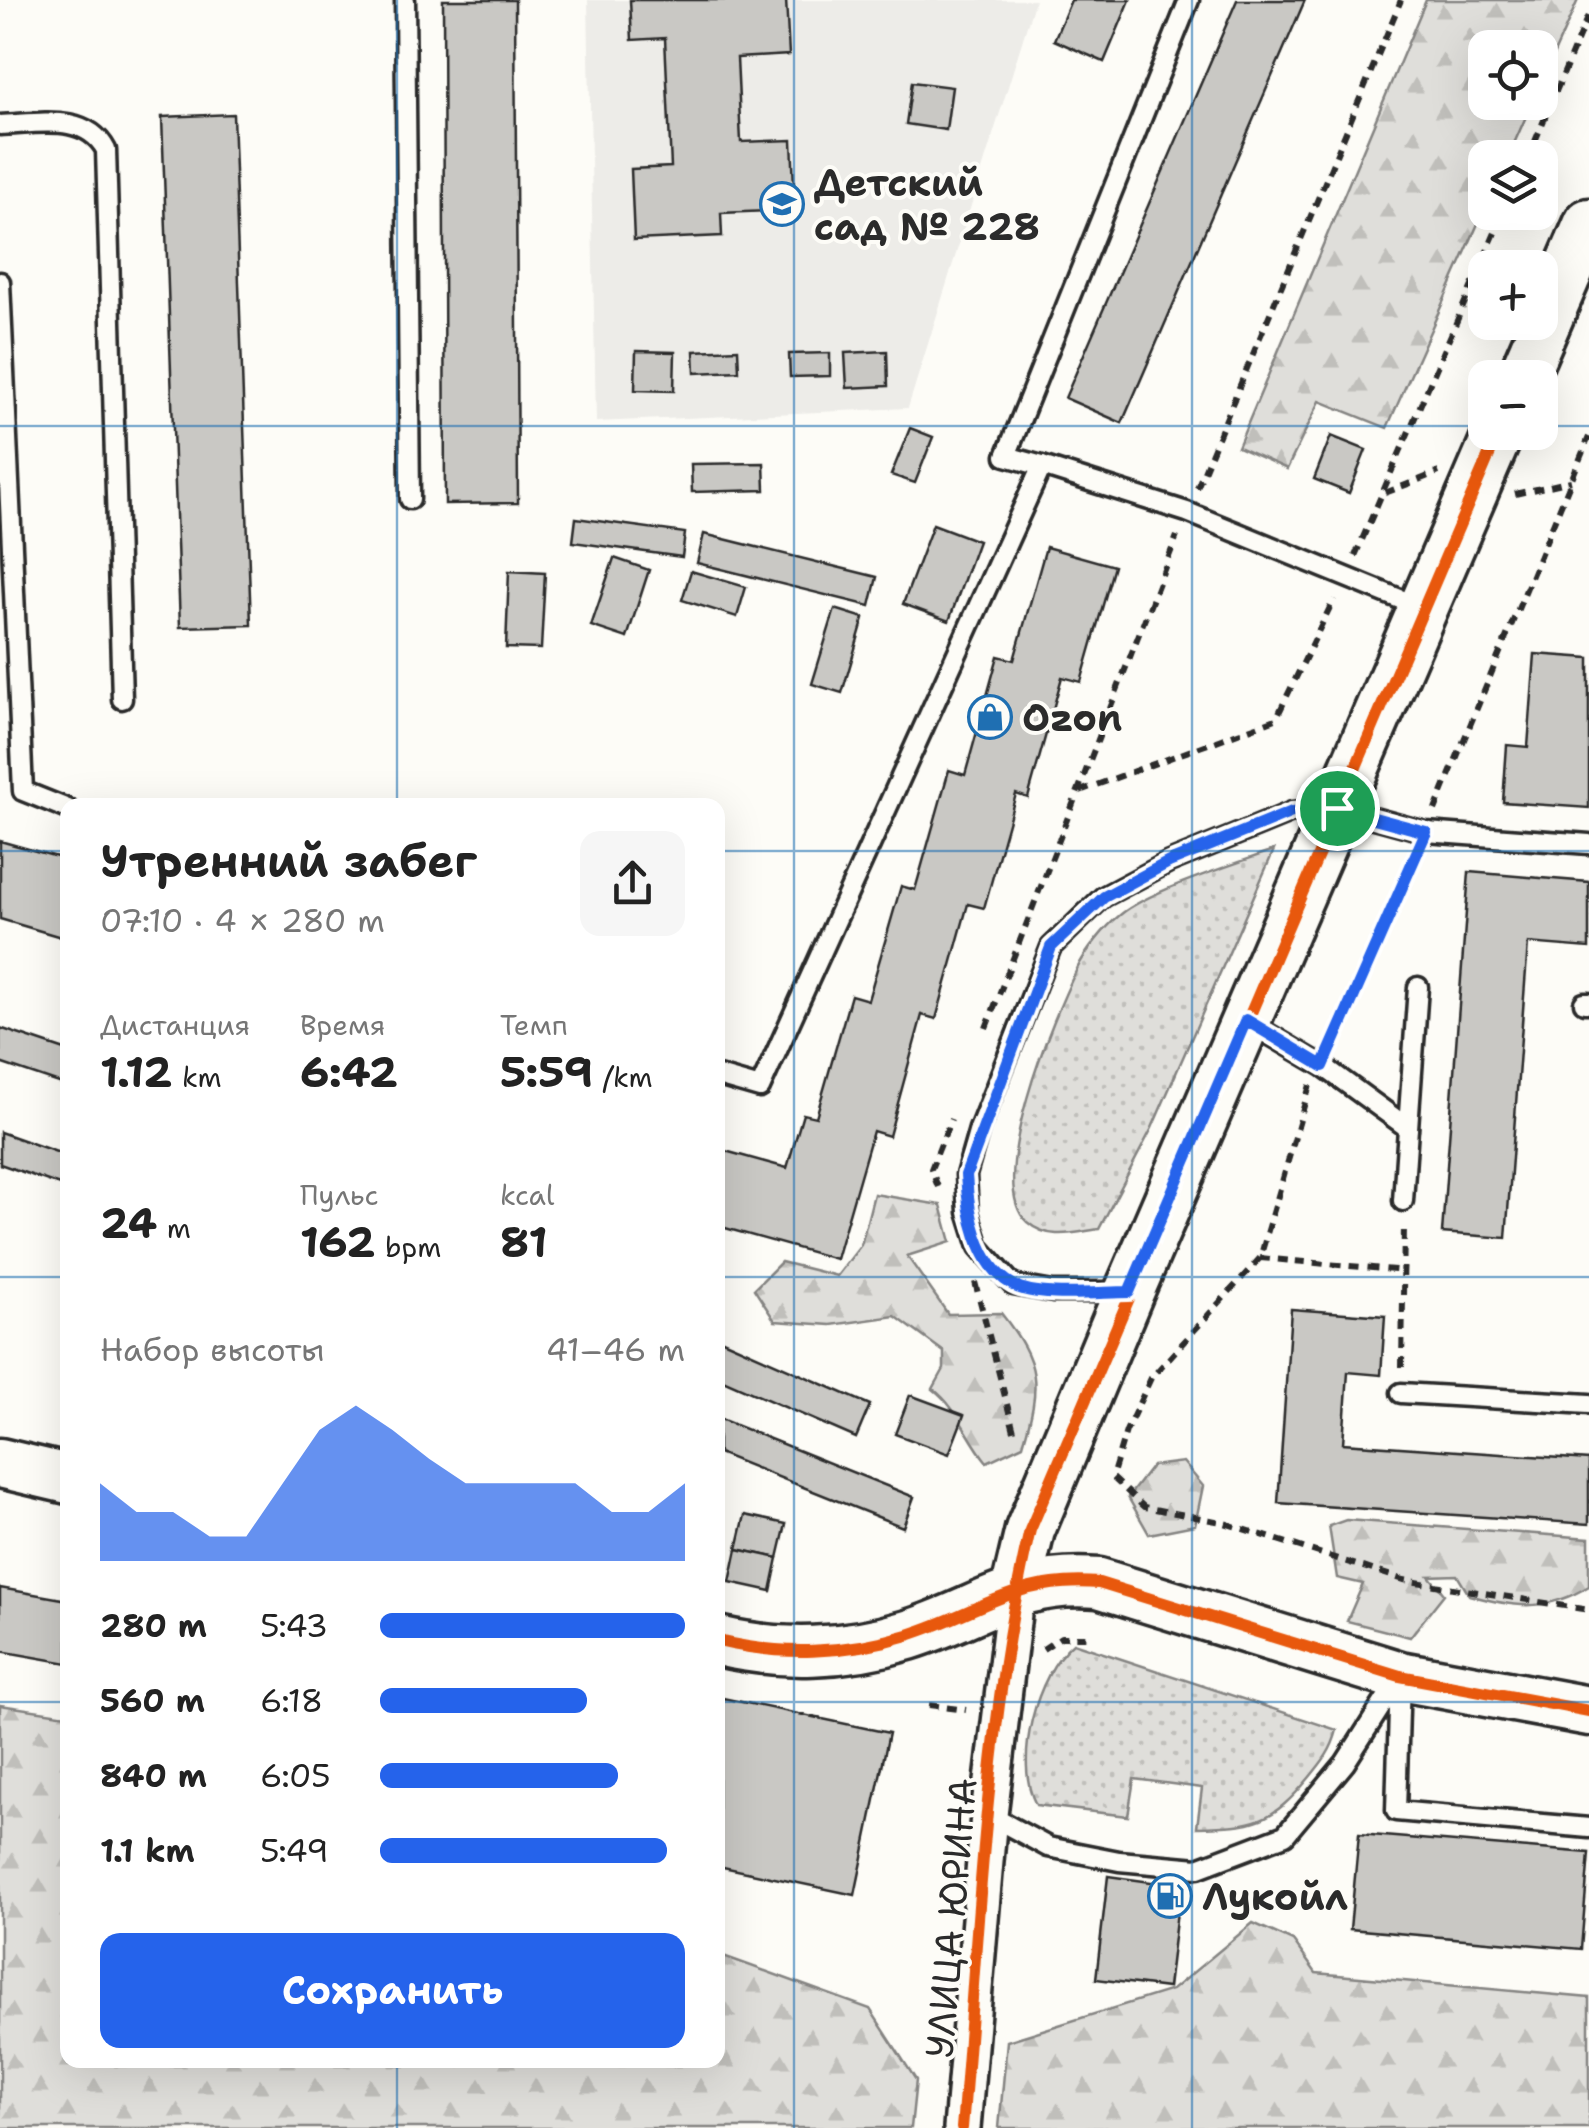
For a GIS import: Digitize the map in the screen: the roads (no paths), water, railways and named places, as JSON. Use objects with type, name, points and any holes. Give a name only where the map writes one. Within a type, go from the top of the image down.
[{"type":"street","points":[[1530,360],[1586,236]]},
{"type":"street","name":"УЛИЦА ЮРИНА","points":[[962,2128],[989,1816],[1016,1589],[1030,1530],[1491,450]]},
{"type":"street","points":[[0,1462],[60,1477]]},
{"type":"street","points":[[725,1642],[760,1651],[844,1649],[910,1634],[1016,1589],[1063,1580],[1100,1583],[1400,1676],[1589,1711]]},
{"type":"lane","points":[[405,0],[410,500]]},
{"type":"lane","points":[[1189,0],[1006,456],[1186,512],[1422,608]]},
{"type":"lane","points":[[0,125],[72,122],[98,135],[106,150],[122,699]]},
{"type":"lane","points":[[0,282],[23,790],[60,806]]},
{"type":"lane","points":[[725,1078],[760,1088],[1042,466]]},
{"type":"lane","points":[[1129,1292],[1053,1292],[1013,1285],[979,1247],[968,1212],[966,1175],[980,1129],[1051,947],[1104,897],[1169,862],[1292,812],[1337,808],[1426,832],[1589,844]]},
{"type":"lane","points":[[1404,1201],[1418,987]]},
{"type":"lane","points":[[1246,1020],[1323,1066],[1408,1128]]},
{"type":"lane","points":[[1401,1393],[1589,1404]]},
{"type":"lane","points":[[989,1816],[1048,1847],[1198,1868],[1284,1834],[1346,1763],[1400,1676]]},
{"type":"lane","points":[[1400,1676],[1396,1811],[1589,1828]]},
{"type":"place","name":"Детский сад № 228","points":[[782,204]]},
{"type":"place","name":"Ozon","points":[[990,717]]},
{"type":"place","name":"Лукойл","points":[[1170,1896]]}]
